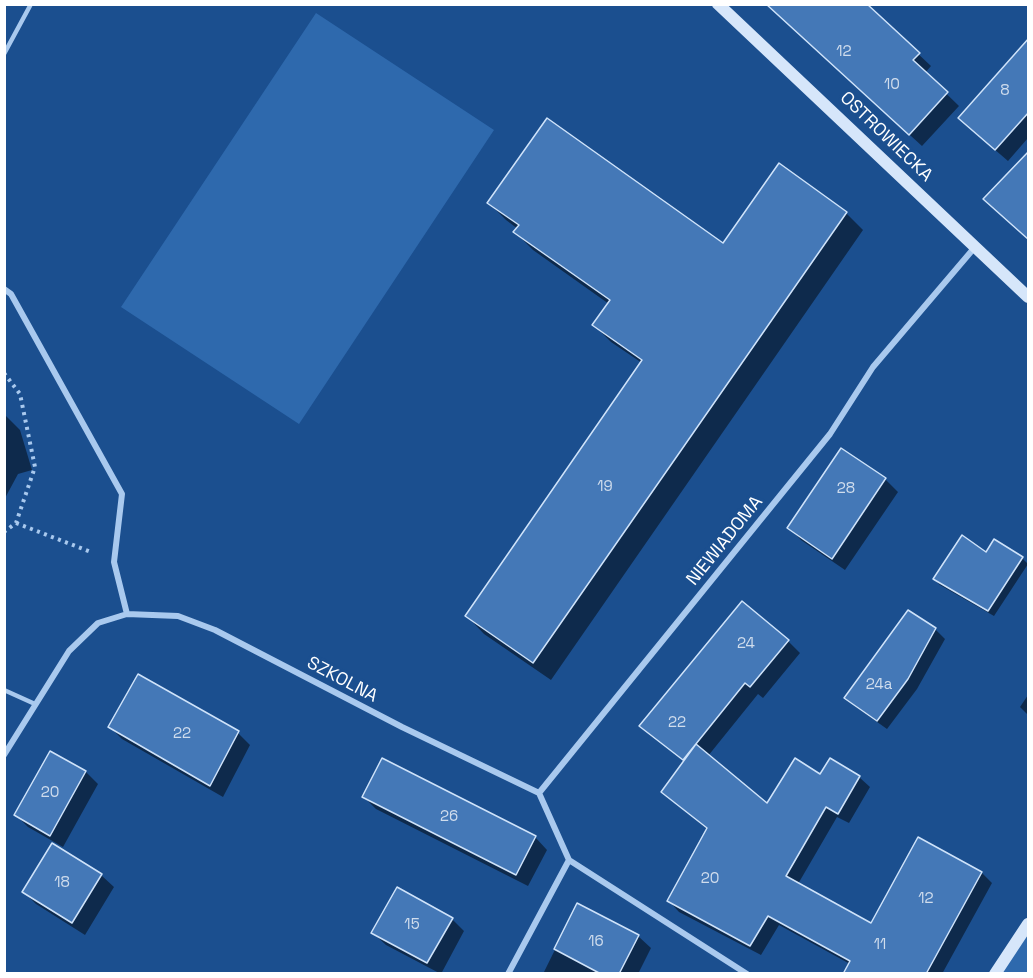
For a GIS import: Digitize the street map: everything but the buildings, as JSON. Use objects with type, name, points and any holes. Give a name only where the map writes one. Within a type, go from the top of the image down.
[{"type":"street","name":"OSTROWIECKA","points":[[718,4],[1029,297]]},
{"type":"street","name":"NIEWIADOMA","points":[[539,793],[830,434],[873,366],[975,247]]},
{"type":"street","points":[[4,289],[11,294],[122,494],[114,562],[126,614]]},
{"type":"street","name":"SZKOLNA","points":[[4,755],[69,651],[98,623],[126,614],[177,616],[215,630],[402,728],[539,793]]},
{"type":"street","points":[[539,793],[569,860],[747,974]]},
{"type":"street","points":[[508,974],[569,860]]},
{"type":"street","points":[[995,974],[1029,924]]},
{"type":"lane","points":[[4,54],[31,4]]},
{"type":"lane","points":[[4,690],[34,704]]},
{"type":"path","points":[[4,373],[20,394],[35,467],[16,523],[4,532]]},
{"type":"path","points":[[16,523],[114,562]]},
{"type":"shaded area","points":[[316,13],[494,130],[299,424],[121,307]]},
{"type":"shaded area","points":[[1028,924],[1028,973],[995,974]]}]
